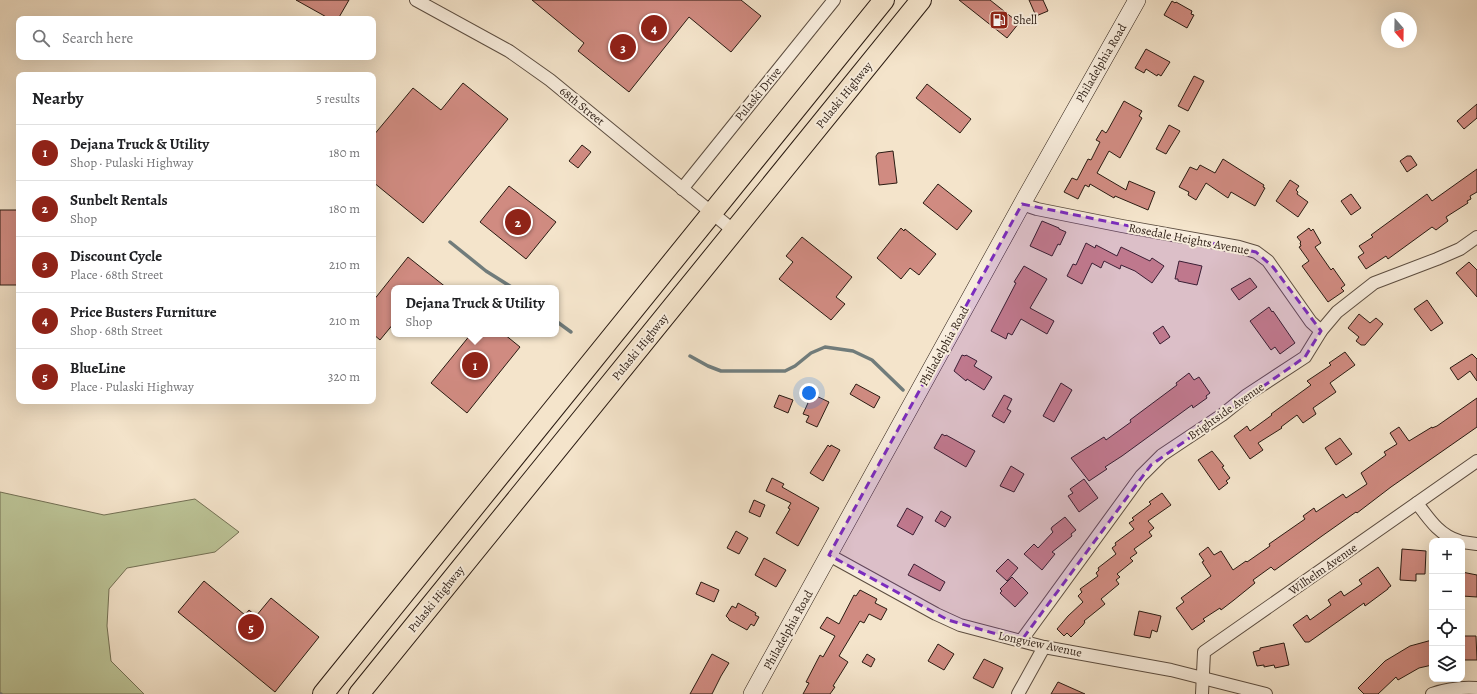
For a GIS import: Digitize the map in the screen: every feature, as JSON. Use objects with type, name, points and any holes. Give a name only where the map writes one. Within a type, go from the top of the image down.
[{"type":"highway","points":[[323,694],[884,0]]},
{"type":"highway","name":"Pulaski Highway","points":[[359,694],[921,0]]},
{"type":"main road","name":"Philadelphia Road","points":[[752,694],[1022,204],[1137,0]]},
{"type":"street","name":"68th Street","points":[[416,0],[509,51],[569,95],[734,231]]},
{"type":"street","name":"Pulaski Drive","points":[[682,188],[834,0]]},
{"type":"street","name":"Rosedale Heights Avenue","points":[[1022,204],[1037,209],[1239,247],[1256,252],[1262,255],[1273,267],[1311,322],[1321,331]]},
{"type":"street","name":"Brightside Avenue","points":[[1021,641],[1140,476],[1162,455],[1305,357],[1321,331],[1337,312],[1374,283],[1437,259],[1460,248],[1477,237]]},
{"type":"street","name":"Wilhelm Avenue","points":[[1202,694],[1204,652],[1477,461]]},
{"type":"street","points":[[1417,503],[1434,525],[1450,538]]},
{"type":"street","points":[[1465,542],[1477,544]]},
{"type":"street","name":"Longview Avenue","points":[[829,555],[948,620],[973,629],[1044,647],[1160,668],[1266,694]]},
{"type":"street","points":[[1018,694],[1044,647]]},
{"type":"street","points":[[1432,694],[1460,688],[1477,688]]},
{"type":"highlighted area","points":[[1022,204],[1256,252],[1273,267],[1321,331],[1305,357],[1151,465],[1021,641],[948,620],[829,555]]},
{"type":"green space","points":[[0,492],[104,515],[195,499],[239,532],[215,552],[127,568],[109,589],[107,626],[111,661],[144,694],[0,694]]},
{"type":"building","points":[[296,0],[349,0],[340,16],[325,16]]},
{"type":"building","points":[[532,0],[741,0],[761,16],[731,52],[689,17],[629,92],[578,51],[584,43]]},
{"type":"building","name":"Shell","points":[[959,0],[990,0],[1019,23],[1007,38]]},
{"type":"building","points":[[1029,0],[1043,0],[1048,11],[1036,16]]},
{"type":"building","points":[[1172,1],[1192,11],[1191,14],[1194,15],[1187,28],[1164,15]]},
{"type":"building","points":[[1146,49],[1170,62],[1161,76],[1158,74],[1157,76],[1146,69],[1144,73],[1135,68]]},
{"type":"building","points":[[1194,76],[1204,81],[1188,111],[1178,106]]},
{"type":"building","points":[[463,83],[508,119],[423,223],[376,184],[376,132],[413,88],[441,110]]},
{"type":"building","points":[[927,84],[971,119],[960,133],[916,98]]},
{"type":"building","points":[[1124,101],[1142,111],[1139,116],[1142,118],[1120,158],[1109,151],[1097,173],[1126,190],[1129,181],[1155,192],[1148,210],[1115,196],[1114,198],[1090,184],[1089,187],[1085,185],[1078,199],[1064,192],[1072,178],[1077,180],[1088,159],[1091,160],[1100,142],[1096,140],[1102,130],[1106,133]]},
{"type":"building","points":[[1477,104],[1477,118],[1464,129],[1457,121]]},
{"type":"building","points":[[1169,125],[1180,131],[1166,154],[1156,149]]},
{"type":"building","points":[[582,145],[591,152],[578,168],[569,161]]},
{"type":"building","points":[[893,151],[897,183],[879,185],[876,156],[878,153]]},
{"type":"building","points":[[1407,156],[1411,156],[1417,165],[1407,172],[1400,161]]},
{"type":"building","points":[[1223,159],[1264,185],[1263,187],[1265,188],[1255,206],[1231,192],[1228,198],[1206,183],[1196,200],[1188,195],[1189,192],[1179,187],[1190,167],[1197,170],[1200,165],[1215,173]]},
{"type":"building","points":[[1477,169],[1477,192],[1470,196],[1471,199],[1467,201],[1468,203],[1446,217],[1448,221],[1436,230],[1432,227],[1388,259],[1386,256],[1366,269],[1358,257],[1364,253],[1359,246],[1373,237],[1371,235],[1427,194],[1432,201]]},
{"type":"building","points":[[1290,180],[1299,186],[1296,190],[1298,192],[1297,194],[1308,202],[1298,217],[1276,201]]},
{"type":"building","points":[[938,184],[972,211],[957,230],[923,203]]},
{"type":"building","points":[[509,186],[556,222],[526,259],[480,222]]},
{"type":"building","points":[[1351,194],[1361,208],[1351,215],[1341,201]]},
{"type":"building","points":[[0,210],[16,210],[16,285],[0,285]]},
{"type":"building","points":[[1042,221],[1066,232],[1060,245],[1058,244],[1052,256],[1030,246]]},
{"type":"building","points":[[901,228],[904,231],[905,229],[936,254],[919,275],[910,268],[901,279],[877,258]]},
{"type":"building","points":[[1309,228],[1311,231],[1313,229],[1321,243],[1315,247],[1331,270],[1333,268],[1345,285],[1341,288],[1344,291],[1328,302],[1302,266],[1309,261],[1299,247],[1301,246],[1301,242],[1297,237]]},
{"type":"building","points":[[802,237],[852,277],[836,297],[845,304],[831,320],[779,279],[793,262],[786,256]]},
{"type":"building","points":[[1086,243],[1095,248],[1096,245],[1117,256],[1121,247],[1150,261],[1152,258],[1164,266],[1152,283],[1135,271],[1121,265],[1120,269],[1104,261],[1101,268],[1092,263],[1082,284],[1067,276],[1073,264],[1076,265]]},
{"type":"building","points":[[408,257],[443,285],[391,285],[391,327],[380,340],[376,337],[376,297]]},
{"type":"building","points":[[1179,261],[1202,266],[1197,285],[1175,279]]},
{"type":"building","points":[[1469,262],[1477,270],[1477,297],[1456,273]]},
{"type":"building","points":[[1024,266],[1047,279],[1030,308],[1054,321],[1047,334],[1021,319],[1012,335],[1008,333],[1006,339],[991,331],[1016,283],[1014,282]]},
{"type":"building","points":[[1250,278],[1257,287],[1239,300],[1231,289]]},
{"type":"building","points":[[1427,300],[1443,323],[1431,331],[1414,309]]},
{"type":"building","points":[[1269,307],[1295,343],[1280,354],[1275,347],[1271,350],[1250,321]]},
{"type":"building","points":[[1359,314],[1370,323],[1376,318],[1383,324],[1365,345],[1361,345],[1356,341],[1359,337],[1348,328]]},
{"type":"building","points":[[1163,326],[1170,337],[1160,344],[1153,333]]},
{"type":"building","points":[[469,337],[508,337],[520,347],[467,413],[431,383]]},
{"type":"building","points":[[1345,352],[1355,365],[1330,383],[1336,392],[1313,408],[1316,414],[1303,423],[1297,415],[1281,427],[1282,428],[1258,443],[1263,450],[1250,459],[1234,436],[1247,426],[1250,431],[1272,415],[1271,414],[1311,385],[1307,381],[1331,365],[1329,363]]},
{"type":"building","points":[[1472,354],[1477,359],[1477,381],[1470,371],[1458,380],[1450,368]]},
{"type":"building","points":[[962,355],[966,355],[977,361],[974,366],[992,377],[984,390],[967,379],[966,381],[954,371]]},
{"type":"building","points":[[1189,373],[1194,380],[1199,377],[1210,393],[1206,396],[1207,398],[1193,408],[1192,405],[1105,467],[1107,469],[1089,481],[1071,458],[1104,437],[1106,440],[1131,422],[1130,420],[1177,385],[1176,383]]},
{"type":"building","points":[[1061,383],[1072,390],[1054,422],[1043,416]]},
{"type":"building","points":[[856,384],[880,397],[874,408],[850,394]]},
{"type":"building","points":[[812,394],[829,402],[817,427],[806,422],[809,416],[803,414]]},
{"type":"building","points":[[779,395],[793,400],[788,413],[774,407]]},
{"type":"building","points":[[1004,395],[1012,399],[1007,409],[1011,411],[1004,423],[992,416]]},
{"type":"building","points":[[1477,398],[1477,427],[1275,570],[1271,567],[1253,580],[1255,583],[1234,600],[1221,610],[1220,608],[1203,619],[1205,621],[1192,630],[1176,608],[1184,602],[1181,598],[1211,576],[1199,554],[1208,547],[1214,555],[1221,551],[1233,570],[1270,546],[1269,544],[1305,519],[1303,516],[1314,508],[1316,512],[1343,494],[1346,498],[1367,484],[1361,473],[1386,455],[1384,452],[1397,444],[1390,433],[1399,427],[1409,441],[1432,427],[1437,426]]},
{"type":"building","points":[[942,434],[975,451],[966,467],[934,448]]},
{"type":"building","points":[[1340,438],[1352,454],[1336,465],[1325,448]]},
{"type":"building","points":[[828,445],[840,450],[823,481],[810,473]]},
{"type":"building","points":[[1212,451],[1224,466],[1222,467],[1230,478],[1226,481],[1228,483],[1219,490],[1198,460]]},
{"type":"building","points":[[1011,466],[1024,474],[1014,492],[1000,486]]},
{"type":"building","points":[[772,478],[784,484],[782,487],[819,508],[798,546],[776,533],[790,509],[788,508],[791,503],[766,491]]},
{"type":"building","points":[[1084,479],[1098,498],[1079,512],[1068,496],[1073,493],[1070,489]]},
{"type":"building","points":[[1162,493],[1171,505],[1148,521],[1154,528],[1149,532],[1152,536],[1134,549],[1137,553],[1130,558],[1133,561],[1117,574],[1120,577],[1116,580],[1119,584],[1101,599],[1105,604],[1084,621],[1085,622],[1083,625],[1071,637],[1067,633],[1064,636],[1057,629],[1083,602],[1078,596],[1082,592],[1080,589],[1098,576],[1096,573],[1099,570],[1098,568],[1116,554],[1112,548],[1116,545],[1115,543],[1134,529],[1129,523],[1134,520],[1132,518],[1151,504],[1149,502]]},
{"type":"building","points":[[754,500],[765,505],[760,517],[749,512]]},
{"type":"building","points":[[907,508],[923,517],[913,535],[897,526]]},
{"type":"building","points":[[941,511],[951,517],[945,527],[935,521]]},
{"type":"building","points":[[1065,517],[1076,530],[1071,534],[1072,536],[1052,552],[1055,554],[1042,570],[1024,554],[1034,544],[1038,548],[1053,532],[1051,529],[1052,527]]},
{"type":"building","points":[[736,531],[748,538],[739,554],[727,548]]},
{"type":"building","points":[[1402,549],[1426,551],[1425,574],[1416,574],[1416,581],[1400,580]]},
{"type":"building","points":[[764,558],[786,570],[776,587],[755,575]]},
{"type":"building","points":[[1008,559],[1018,568],[1007,581],[996,571]]},
{"type":"building","points":[[914,564],[945,582],[940,591],[908,575]]},
{"type":"building","points":[[1378,567],[1391,586],[1365,606],[1364,603],[1309,642],[1305,642],[1293,625],[1307,615],[1310,620],[1331,605],[1328,600],[1341,591],[1344,596],[1362,584],[1359,580]]},
{"type":"building","points":[[1465,573],[1477,575],[1477,597],[1465,596]]},
{"type":"building","points":[[1012,577],[1028,593],[1015,607],[1000,593],[1002,591],[1000,589]]},
{"type":"building","points":[[204,581],[245,615],[249,610],[256,616],[271,598],[319,637],[275,692],[178,612]]},
{"type":"building","points":[[701,582],[719,590],[714,602],[696,594]]},
{"type":"building","points":[[860,590],[877,599],[875,603],[887,609],[881,620],[869,614],[864,623],[860,621],[839,656],[848,662],[833,686],[835,687],[830,694],[803,694],[809,683],[806,682],[820,655],[823,657],[835,636],[820,628],[827,617],[839,624],[854,595],[856,596]]},
{"type":"building","points":[[738,603],[756,613],[755,615],[759,617],[754,626],[751,624],[747,630],[729,620],[726,616],[732,606],[736,608]]},
{"type":"building","points":[[1139,611],[1161,616],[1157,632],[1152,630],[1150,638],[1134,635]]},
{"type":"building","points":[[1465,636],[1476,636],[1477,660],[1465,660]]},
{"type":"building","points":[[1429,641],[1429,666],[1419,668],[1398,680],[1396,677],[1378,694],[1364,694],[1358,688],[1385,661],[1410,646]]},
{"type":"building","points":[[1284,643],[1289,665],[1275,668],[1274,665],[1264,667],[1264,665],[1257,666],[1253,652],[1260,650],[1260,648]]},
{"type":"building","points":[[938,644],[954,654],[944,670],[928,661]]},
{"type":"building","points":[[712,654],[729,663],[712,694],[690,694]]},
{"type":"building","points":[[867,654],[875,659],[871,667],[862,662]]},
{"type":"building","points":[[984,659],[1003,668],[993,688],[973,678]]},
{"type":"building","points":[[1058,682],[1085,694],[1051,694]]},
{"type":"waterway","points":[[450,242],[486,271],[508,285]]},
{"type":"waterway","points":[[559,323],[571,332]]},
{"type":"waterway","points":[[690,356],[721,371],[785,371],[795,366],[811,353],[825,347],[853,351],[872,360],[903,390]]},
{"type":"place","name":"Shell","points":[[999,20]]},
{"type":"place","name":"Price Busters Furniture","points":[[654,28]]},
{"type":"place","name":"Discount Cycle","points":[[623,47]]},
{"type":"place","name":"Sunbelt Rentals","points":[[518,222]]},
{"type":"place","name":"Dejana Truck & Utility","points":[[475,365]]},
{"type":"place","name":"BlueLine","points":[[251,627]]}]
